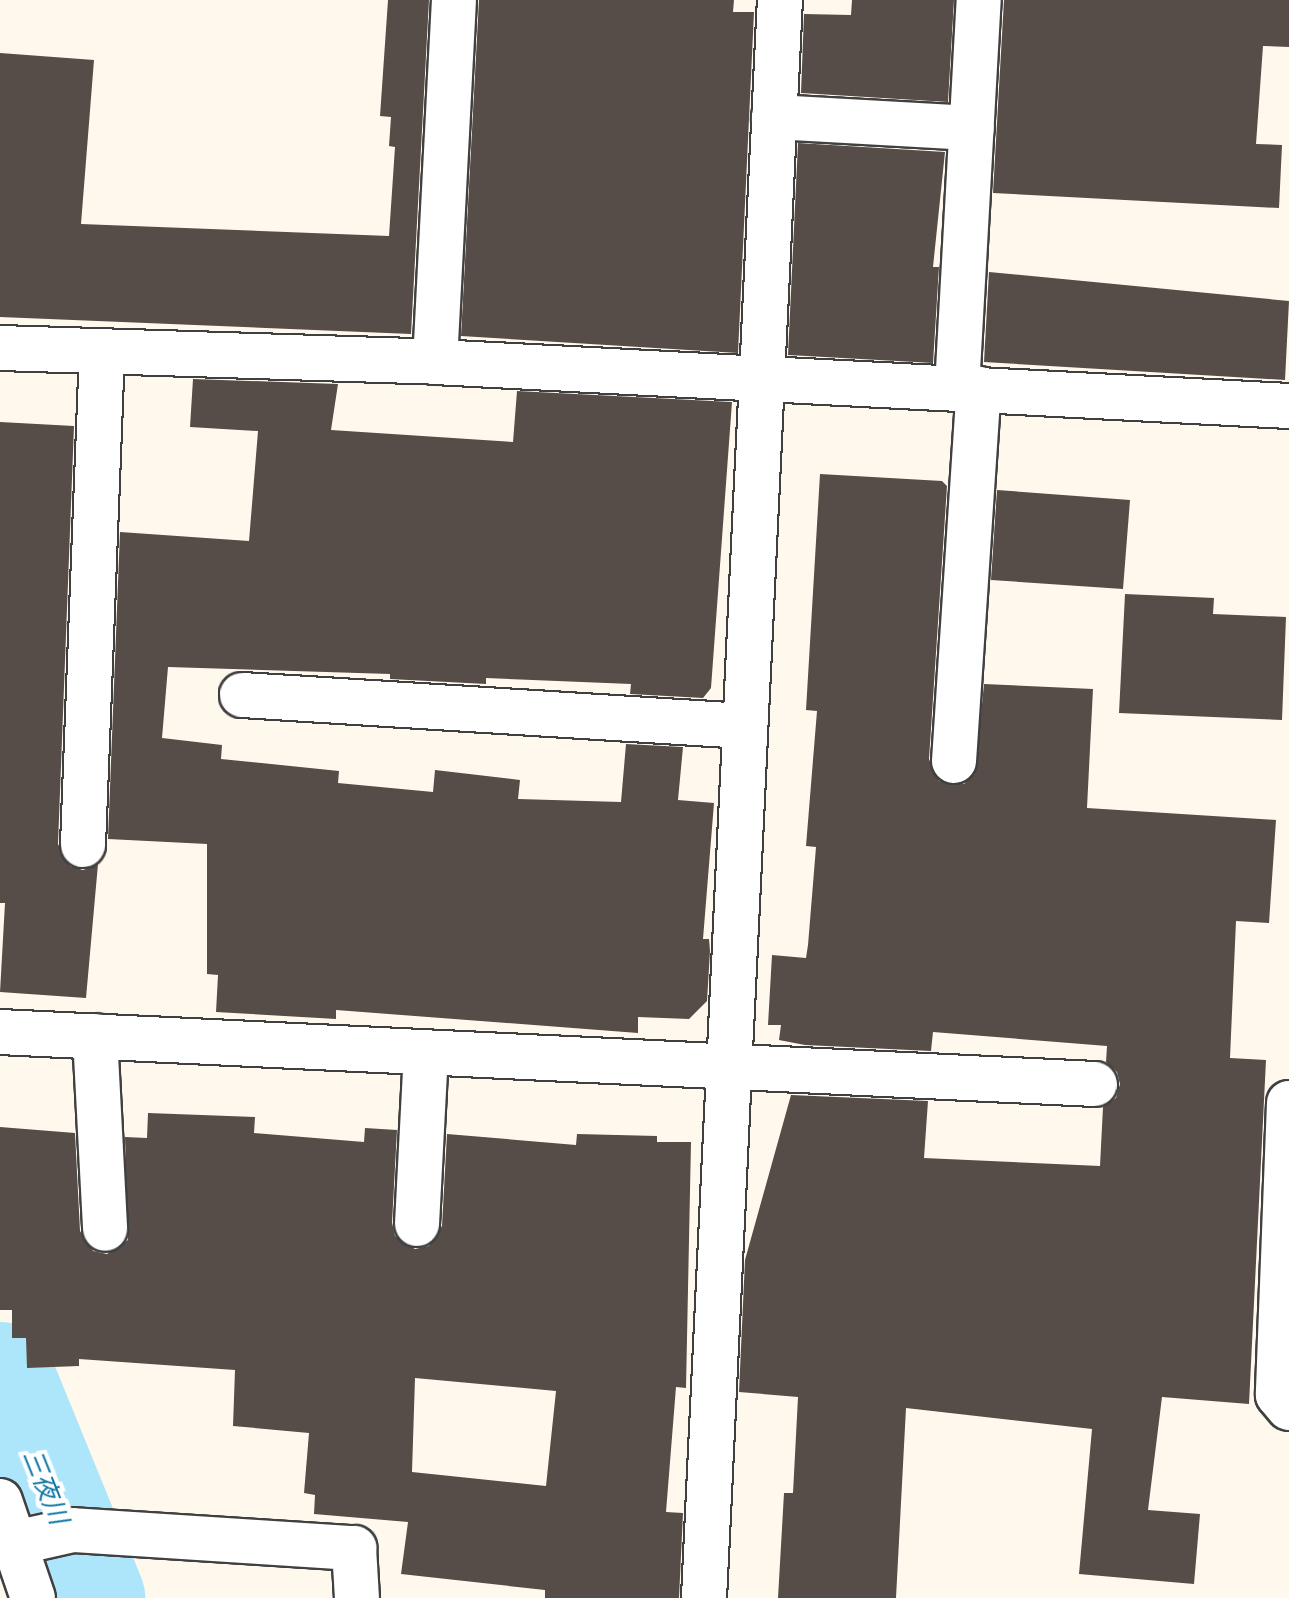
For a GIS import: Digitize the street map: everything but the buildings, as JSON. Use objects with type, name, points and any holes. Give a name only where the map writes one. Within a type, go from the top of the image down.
[{"type":"street","points":[[435,362],[454,0]]},
{"type":"street","points":[[704,1598],[758,379],[780,0]]},
{"type":"street","points":[[954,761],[968,389],[972,128],[979,0]]},
{"type":"street","points":[[774,117],[972,128]]},
{"type":"street","points":[[0,348],[102,354],[435,362],[1289,406]]},
{"type":"street","points":[[83,845],[102,354]]},
{"type":"street","points":[[242,695],[744,726]]},
{"type":"street","points":[[0,1032],[1095,1084]]},
{"type":"street","points":[[95,1036],[105,1229]]},
{"type":"street","points":[[417,1224],[426,1052]]},
{"type":"street","points":[[1289,1103],[1278,1395],[1289,1408]]},
{"type":"street","points":[[4,1516],[33,1598]]},
{"type":"street","points":[[4,1516],[73,1530],[354,1548],[357,1598]]},
{"type":"waterway","name":"三夜川","points":[[0,1377],[90,1598]]}]
